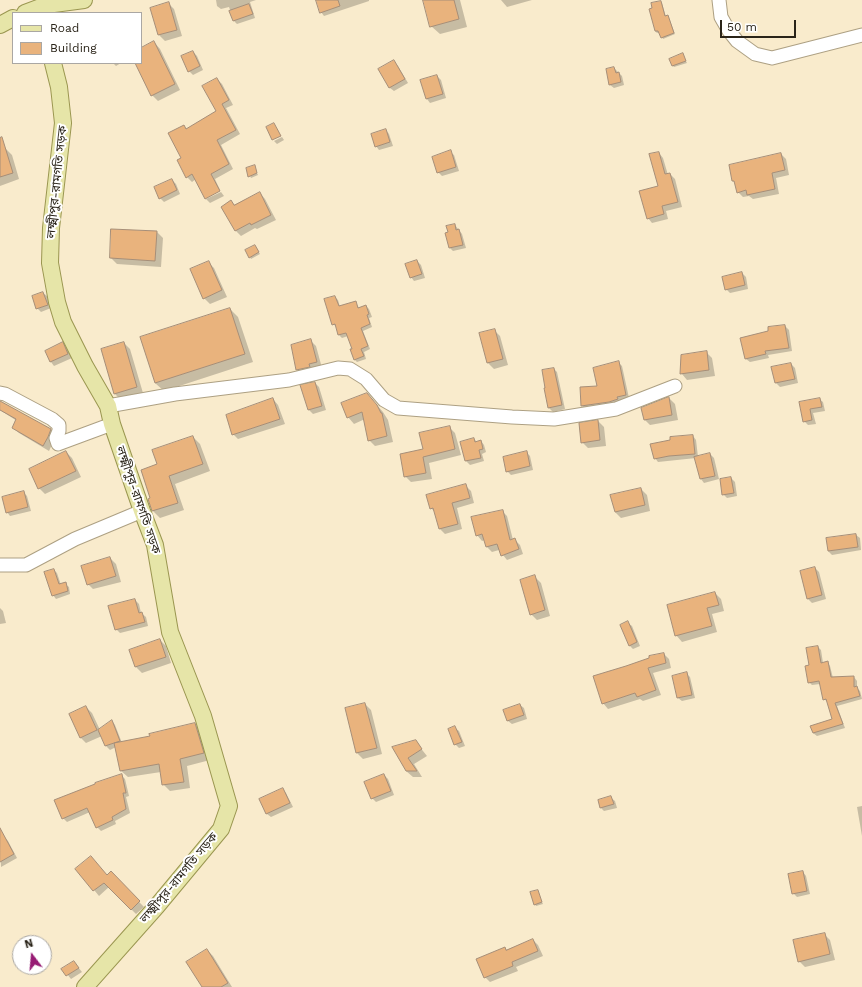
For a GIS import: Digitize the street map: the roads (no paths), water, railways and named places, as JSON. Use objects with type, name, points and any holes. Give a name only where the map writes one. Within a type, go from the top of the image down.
[{"type":"main road","points":[[31,11],[54,9],[84,0]]},
{"type":"main road","points":[[68,12],[89,0]]},
{"type":"main road","points":[[0,26],[12,19]]},
{"type":"main road","points":[[0,26],[12,26]]},
{"type":"main road","name":"লক্ষ্মীপুর-রামগতি সড়ক","points":[[53,64],[59,87],[63,123],[51,228],[50,263],[53,284],[63,322],[85,366],[108,406],[112,424],[155,545],[170,632],[203,716],[229,806],[220,829],[156,906],[85,987]]},
{"type":"street","points":[[719,0],[721,17],[729,31],[737,41],[755,54],[772,58],[862,35]]},
{"type":"street","points":[[108,406],[176,394],[289,380],[338,368],[350,369],[366,379],[384,400],[398,408],[512,417],[554,418],[616,409],[675,386]]},
{"type":"street","points":[[0,392],[52,419],[59,425],[56,438],[58,444],[112,424]]},
{"type":"street","points":[[0,565],[26,564],[75,539],[142,511]]}]
